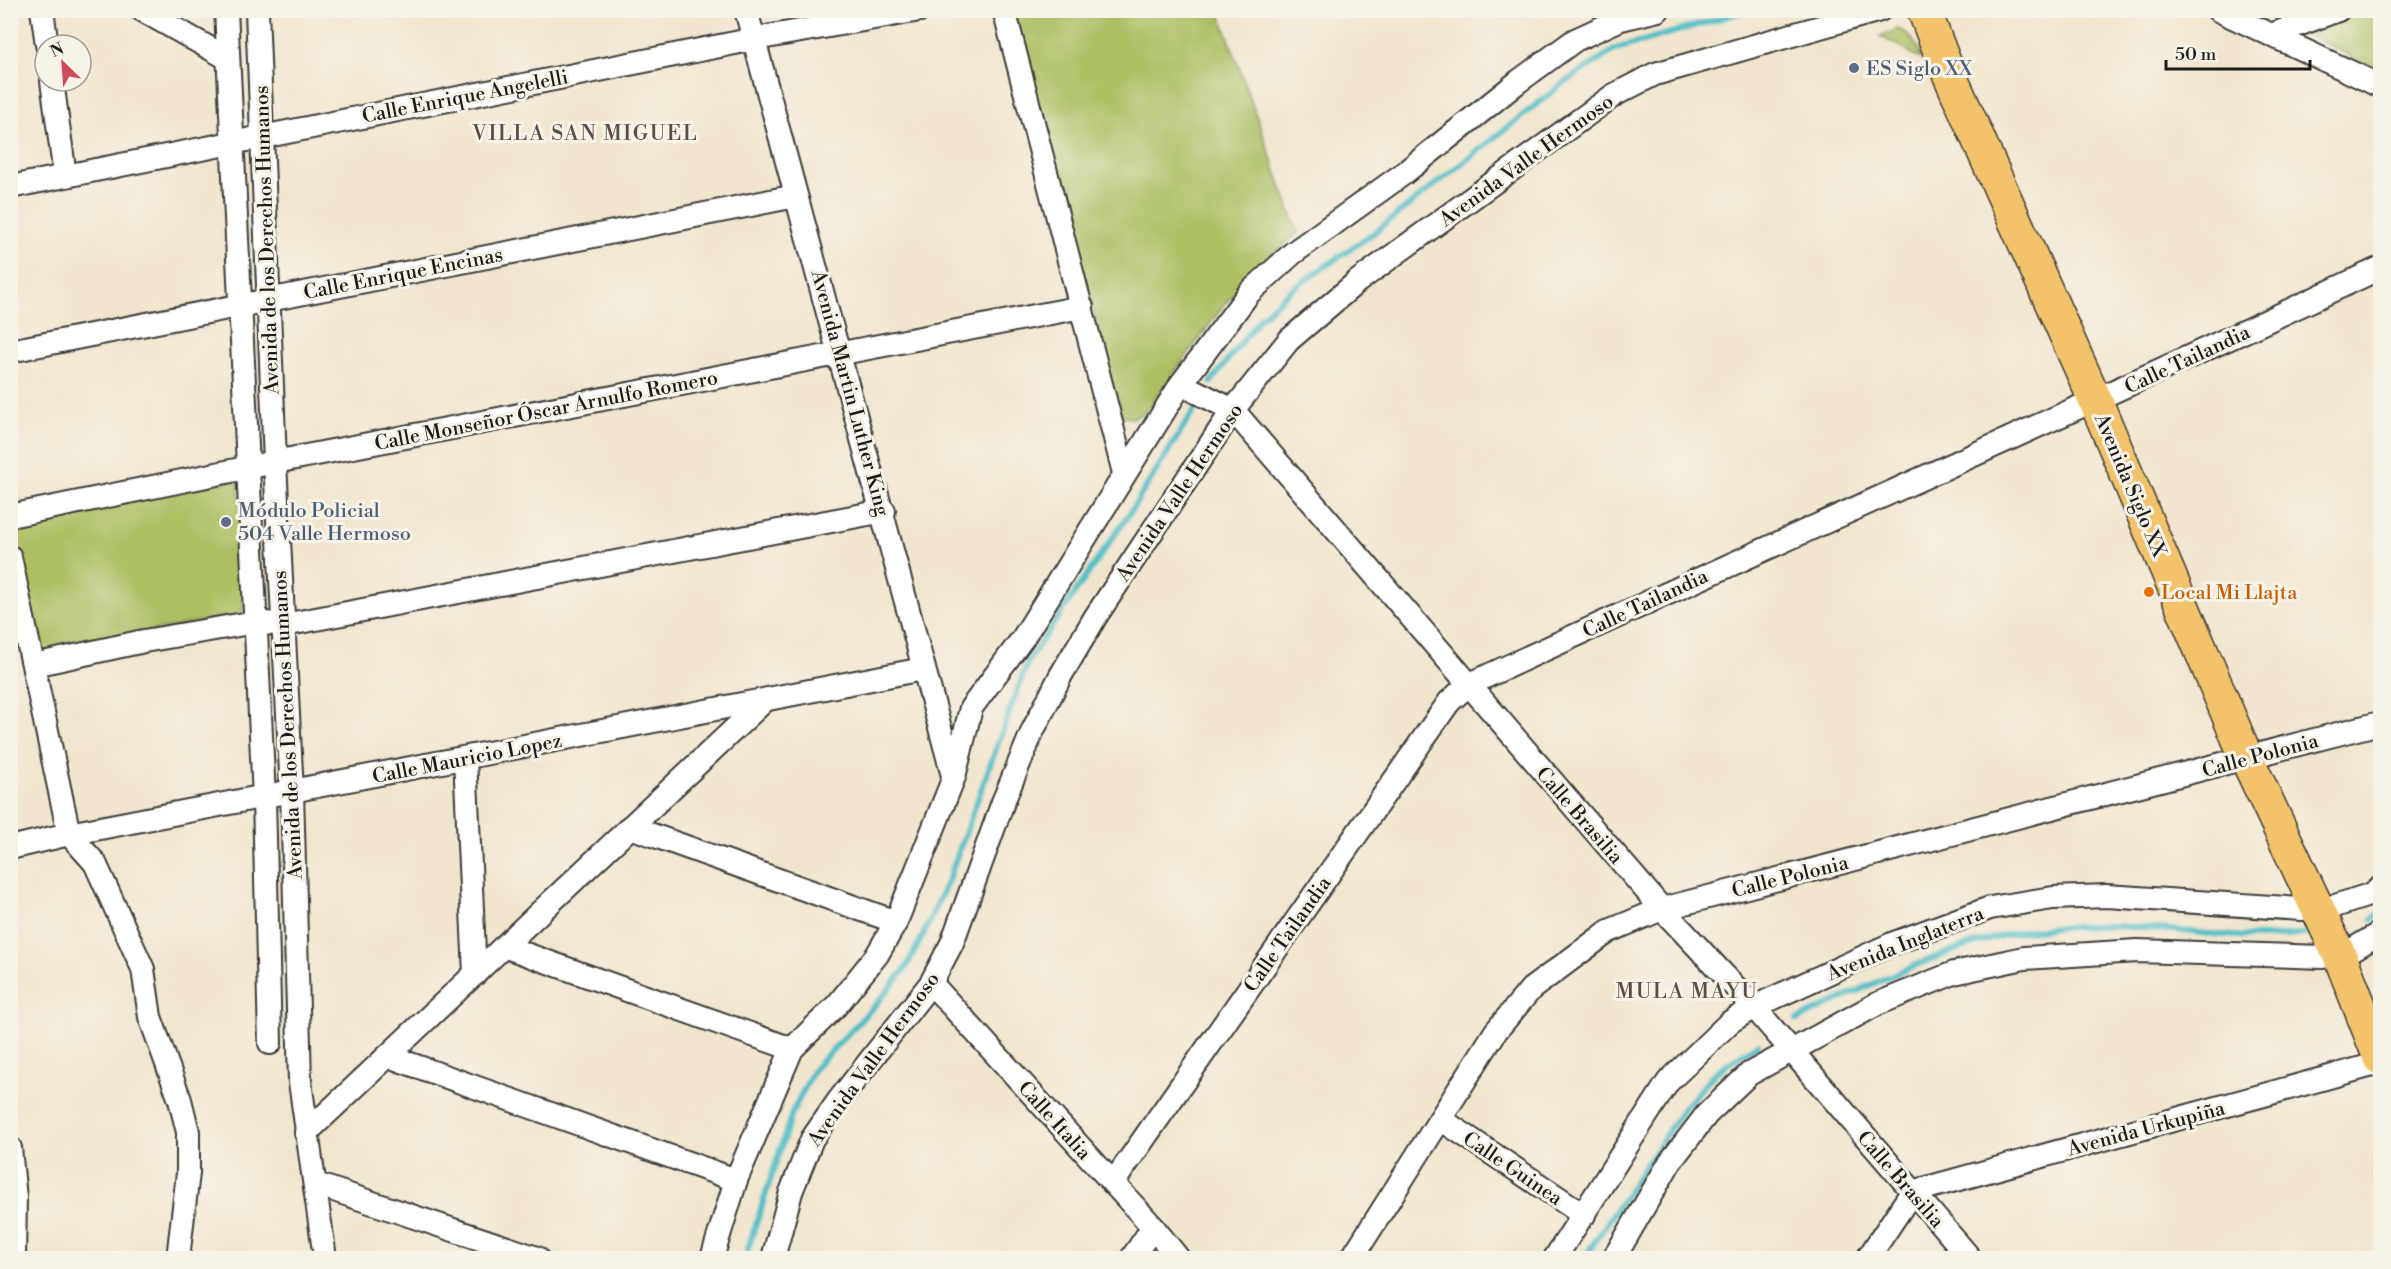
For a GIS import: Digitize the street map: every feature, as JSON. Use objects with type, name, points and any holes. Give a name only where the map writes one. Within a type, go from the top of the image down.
[{"type":"highway","name":"Avenida Siglo XX","points":[[1924,10],[1946,67],[2103,399]]},
{"type":"highway","name":"Avenida Siglo XX","points":[[1947,10],[2103,399],[2258,756],[2326,906],[2358,945],[2380,1005]]},
{"type":"highway","name":"Avenida Siglo XX","points":[[2358,945],[2380,1058]]},
{"type":"street","points":[[42,10],[45,33]]},
{"type":"street","points":[[142,10],[227,58]]},
{"type":"street","name":"Avenida de los Derechos Humanos","points":[[226,10],[264,798],[270,1043]]},
{"type":"street","name":"Avenida de los Derechos Humanos","points":[[257,10],[260,135],[292,792],[300,1082],[325,1258]]},
{"type":"street","name":"Avenida Martin Luther King","points":[[746,10],[884,511],[923,669],[954,777]]},
{"type":"street","name":"Calle Enrique Angelelli","points":[[10,187],[232,143],[260,135],[755,39],[920,10]]},
{"type":"street","points":[[1004,10],[1124,473]]},
{"type":"street","points":[[712,1258],[736,1180],[792,1049],[837,1005],[877,955],[896,922],[954,777],[971,708],[1029,630],[1181,384],[1250,293],[1293,253],[1403,174],[1519,81],[1575,40],[1621,19],[1658,10]]},
{"type":"street","name":"Avenida Valle Hermoso","points":[[773,1258],[791,1192],[812,1139],[931,983],[952,942],[1033,730],[1057,684],[1096,616],[1233,410],[1289,340],[1358,281],[1614,95],[1655,74],[1880,10]]},
{"type":"street","points":[[2218,10],[2380,86]]},
{"type":"street","points":[[2271,35],[2338,10]]},
{"type":"street","points":[[54,93],[65,176]]},
{"type":"street","name":"Calle Enrique Encinas","points":[[10,351],[796,196]]},
{"type":"street","name":"Calle Tailandia","points":[[1113,1184],[1449,702],[1468,685],[1756,551],[2103,399],[2380,268]]},
{"type":"street","name":"Calle Monseñor Óscar Arnulfo Romero","points":[[10,516],[275,462],[1082,307]]},
{"type":"street","name":"Calle Brasilia","points":[[1181,384],[1233,410],[1662,909],[1754,1007],[1970,1258]]},
{"type":"street","points":[[33,665],[144,641],[256,622],[284,625],[884,511]]},
{"type":"street","points":[[10,557],[69,834],[95,863],[143,969],[150,1017],[180,1100],[188,1132],[188,1173],[178,1258]]},
{"type":"street","name":"Calle Mauricio Lopez","points":[[10,848],[69,834],[923,669]]},
{"type":"street","points":[[306,1133],[506,947],[764,701]]},
{"type":"street","name":"Calle Polonia","points":[[1352,1258],[1442,1120],[1496,1031],[1531,989],[1609,931],[1662,909],[2380,723]]},
{"type":"street","points":[[465,758],[475,974]]},
{"type":"street","points":[[630,827],[896,922]]},
{"type":"street","name":"Avenida Inglaterra","points":[[1555,1258],[1668,1082],[1730,1022],[1754,1007],[1894,943],[1990,908],[2053,898],[2107,896],[2241,906],[2326,906],[2372,894],[2380,888]]},
{"type":"street","points":[[1614,1258],[1670,1162],[1707,1114],[1749,1074],[1877,1004],[1943,978],[2024,958],[2137,951],[2312,957],[2358,945]]},
{"type":"street","points":[[506,947],[792,1049]]},
{"type":"street","name":"Calle Italia","points":[[931,983],[1153,1227],[1178,1258]]},
{"type":"street","points":[[388,1056],[736,1180]]},
{"type":"street","name":"Avenida Urkupiña","points":[[1912,1192],[2380,1063]]},
{"type":"street","name":"Calle Guinea","points":[[1442,1120],[1584,1215]]},
{"type":"street","points":[[10,1148],[15,1198],[14,1258]]},
{"type":"street","points":[[316,1184],[537,1258]]},
{"type":"street","points":[[1868,1258],[1912,1192]]},
{"type":"street","points":[[1132,1258],[1153,1227]]},
{"type":"green space","points":[[1013,10],[1219,11],[1298,233],[1274,253],[1224,305],[1145,413],[1132,418],[1121,416]]},
{"type":"green space","points":[[2357,11],[2380,11],[2380,71],[2301,31]]},
{"type":"green space","points":[[1898,29],[1914,41],[1921,59],[1880,36]]},
{"type":"green space","points":[[233,480],[239,483],[244,609],[239,614],[47,652],[39,649],[35,641],[10,525]]},
{"type":"waterway","points":[[1211,382],[1260,318],[1291,290],[1375,232],[1565,82],[1616,49],[1749,10]]},
{"type":"waterway","points":[[745,1258],[792,1113],[814,1069],[878,1002],[906,968],[923,935],[949,878],[1028,661],[1129,514],[1195,409]]},
{"type":"waterway","points":[[2372,919],[2380,913]]},
{"type":"waterway","points":[[1797,1020],[1869,985],[1943,954],[2020,932],[2102,926],[2259,937],[2310,933]]},
{"type":"waterway","points":[[1584,1258],[1683,1109],[1716,1072],[1758,1044]]},
{"type":"place","name":"ES Siglo XX","points":[[1854,68]]},
{"type":"place","name":"Módulo Policial 504 Valle Hermoso","points":[[226,522]]},
{"type":"place","name":"Local Mi Llajta","points":[[2149,592]]},
{"type":"district","name":"VILLA SAN MIGUEL","points":[[585,133]]},
{"type":"district","name":"MULA MAYU","points":[[1687,991]]}]
